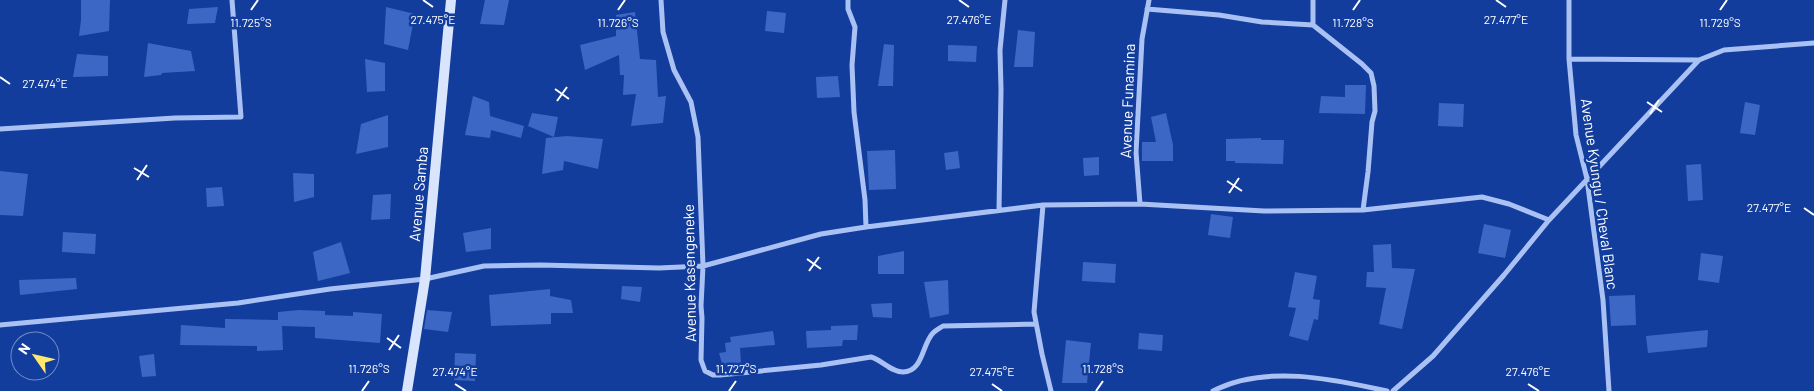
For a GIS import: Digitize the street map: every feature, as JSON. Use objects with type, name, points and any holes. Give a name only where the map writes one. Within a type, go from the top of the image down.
[{"type":"street","points":[[0,130],[175,118],[241,117],[232,0]]},
{"type":"street","name":"Avenue Samba","points":[[407,391],[425,279],[452,0]]},
{"type":"street","name":"Avenue Kasengeneke","points":[[662,0],[663,32],[674,70],[691,102],[698,137],[703,266],[701,360],[706,371],[714,375],[821,365],[870,357],[895,370],[904,372],[912,370],[918,363],[933,333],[943,326],[1036,324]]},
{"type":"street","points":[[848,0],[848,9],[855,27],[852,64],[854,112],[865,200],[866,227]]},
{"type":"street","points":[[999,210],[1000,50],[1005,0]]},
{"type":"street","name":"Avenue Funamina","points":[[1140,204],[1136,152],[1142,39],[1148,0]]},
{"type":"street","points":[[1313,0],[1313,25]]},
{"type":"street","name":"Avenue Kyungu / Cheval Blanc","points":[[1569,0],[1569,59],[1576,135],[1587,178],[1603,300],[1609,391]]},
{"type":"street","points":[[1147,9],[1219,15],[1262,22],[1313,25],[1362,64],[1371,73],[1374,86],[1375,112],[1372,122],[1363,210]]},
{"type":"street","points":[[1569,59],[1699,60],[1724,50],[1814,43]]},
{"type":"street","points":[[1393,391],[1433,356],[1549,220],[1699,60]]},
{"type":"street","points":[[0,325],[238,303],[330,289],[425,279],[484,266],[541,265],[660,268],[703,266],[821,234],[1043,205],[1140,204],[1264,211],[1363,210],[1482,197],[1509,204],[1549,220]]},
{"type":"street","points":[[1043,205],[1034,312],[1051,391]]},
{"type":"street","points":[[1213,391],[1226,384],[1270,376],[1328,378],[1387,391]]},
{"type":"building","points":[[81,0],[110,0],[109,31],[79,36]]},
{"type":"building","points":[[485,0],[509,0],[504,25],[480,24]]},
{"type":"building","points":[[218,7],[215,23],[187,24],[189,9]]},
{"type":"building","points":[[386,7],[415,14],[408,50],[384,44]]},
{"type":"building","points":[[767,11],[786,13],[784,33],[765,31]]},
{"type":"building","points":[[635,12],[640,59],[656,60],[658,97],[666,96],[663,123],[631,126],[636,94],[623,95],[624,75],[620,75],[619,55],[585,70],[580,45],[616,36],[616,15]]},
{"type":"building","points":[[1018,30],[1035,32],[1033,67],[1014,67]]},
{"type":"building","points":[[148,43],[191,51],[195,71],[162,73],[161,75],[144,77]]},
{"type":"building","points":[[884,44],[894,45],[893,86],[878,86]]},
{"type":"building","points":[[948,45],[977,46],[976,62],[948,61]]},
{"type":"building","points":[[77,54],[108,56],[108,76],[73,77]]},
{"type":"building","points":[[365,59],[385,63],[385,91],[367,92]]},
{"type":"building","points":[[838,76],[840,97],[817,98],[816,77]]},
{"type":"building","points":[[1345,85],[1366,85],[1365,114],[1319,113],[1321,96],[1345,97]]},
{"type":"building","points":[[473,96],[489,102],[490,116],[524,126],[521,138],[491,130],[490,138],[465,135]]},
{"type":"building","points":[[1745,102],[1760,105],[1755,135],[1740,133]]},
{"type":"building","points":[[1439,103],[1464,104],[1463,127],[1438,126]]},
{"type":"building","points":[[532,113],[558,117],[554,137],[528,126]]},
{"type":"building","points":[[1166,113],[1173,145],[1173,161],[1142,161],[1142,142],[1156,142],[1151,117]]},
{"type":"building","points":[[388,115],[388,147],[356,154],[361,124]]},
{"type":"building","points":[[567,136],[603,139],[598,169],[564,161],[563,170],[542,174],[546,138]]},
{"type":"building","points":[[1261,138],[1261,140],[1284,140],[1283,164],[1235,163],[1235,161],[1226,161],[1226,139]]},
{"type":"building","points":[[895,150],[896,189],[869,190],[867,151]]},
{"type":"building","points":[[958,151],[960,168],[946,170],[944,153]]},
{"type":"building","points":[[1099,157],[1099,175],[1084,176],[1083,158]]},
{"type":"building","points":[[1701,164],[1703,200],[1688,201],[1686,165]]},
{"type":"building","points":[[0,171],[28,174],[23,216],[0,215]]},
{"type":"building","points":[[293,173],[314,174],[314,197],[294,202]]},
{"type":"building","points":[[222,187],[224,206],[207,207],[206,188]]},
{"type":"building","points":[[391,194],[390,219],[371,220],[373,195]]},
{"type":"building","points":[[1211,214],[1233,217],[1230,238],[1208,235]]},
{"type":"building","points":[[1484,224],[1511,230],[1505,258],[1478,253]]},
{"type":"building","points":[[491,228],[491,249],[466,252],[463,233]]},
{"type":"building","points":[[63,232],[96,234],[95,254],[62,252]]},
{"type":"building","points":[[341,242],[350,273],[318,281],[313,252]]},
{"type":"building","points":[[1391,244],[1392,268],[1415,269],[1402,329],[1379,324],[1386,288],[1366,287],[1367,272],[1374,272],[1373,245]]},
{"type":"building","points":[[904,251],[904,274],[878,274],[878,256]]},
{"type":"building","points":[[1701,253],[1723,256],[1719,283],[1698,280]]},
{"type":"building","points":[[1083,262],[1116,264],[1115,283],[1082,281]]},
{"type":"building","points":[[1295,272],[1317,276],[1313,299],[1320,300],[1318,320],[1314,319],[1308,341],[1289,336],[1296,308],[1288,307]]},
{"type":"building","points":[[76,278],[77,289],[20,295],[19,280]]},
{"type":"building","points":[[948,280],[949,314],[930,318],[924,282]]},
{"type":"building","points":[[622,286],[642,287],[640,302],[621,299]]},
{"type":"building","points":[[550,289],[550,296],[571,300],[573,313],[551,313],[551,324],[491,326],[489,295]]},
{"type":"building","points":[[1635,295],[1636,325],[1611,326],[1609,296]]},
{"type":"building","points":[[892,303],[892,318],[873,317],[871,304]]},
{"type":"building","points":[[299,310],[325,311],[325,315],[353,316],[353,312],[382,314],[380,343],[315,338],[315,327],[282,326],[283,350],[257,351],[257,346],[180,345],[181,325],[225,328],[225,319],[278,320],[278,312]]},
{"type":"building","points":[[427,310],[452,312],[448,332],[424,329]]},
{"type":"building","points":[[858,325],[857,340],[843,340],[842,346],[807,348],[806,331],[831,330],[831,326]]},
{"type":"building","points":[[1708,330],[1707,347],[1648,353],[1646,336]]},
{"type":"building","points":[[773,331],[775,345],[740,348],[741,363],[723,367],[719,353],[726,352],[725,343],[731,342],[730,337]]},
{"type":"building","points":[[1139,333],[1163,335],[1162,351],[1138,349]]},
{"type":"building","points":[[1066,340],[1091,343],[1087,383],[1062,383]]},
{"type":"building","points":[[455,353],[476,354],[475,381],[454,380]]},
{"type":"building","points":[[154,354],[156,376],[142,377],[139,356]]}]
